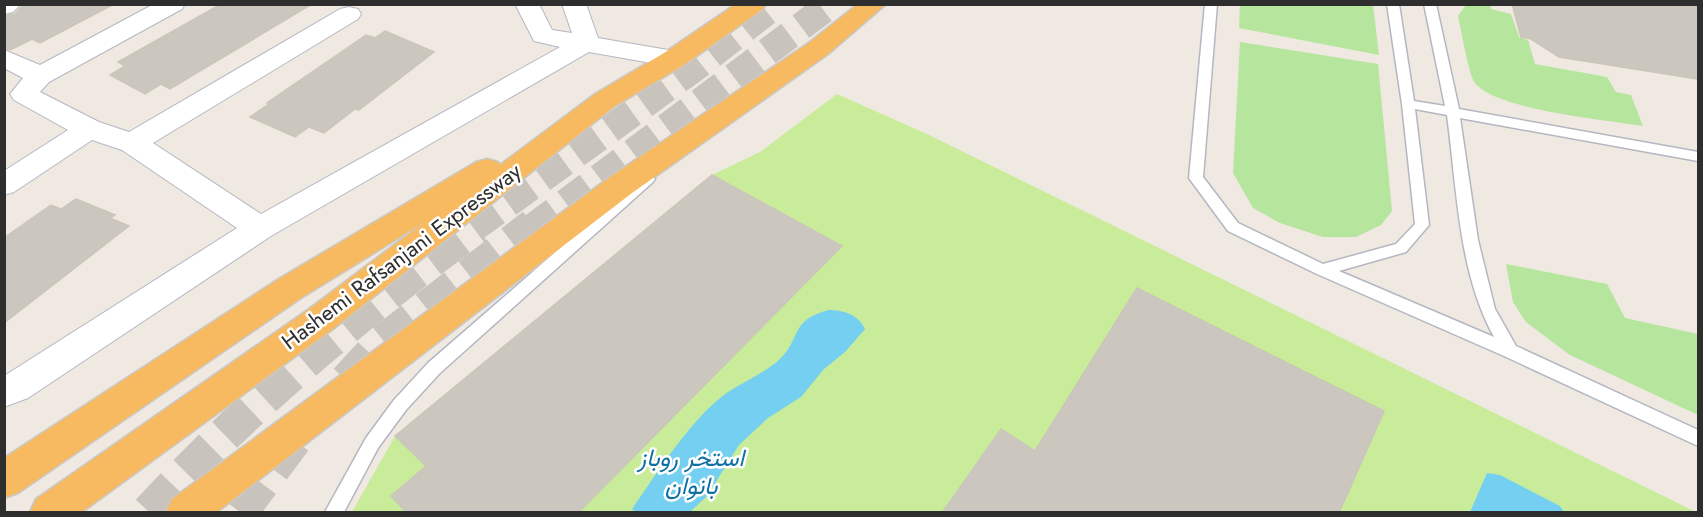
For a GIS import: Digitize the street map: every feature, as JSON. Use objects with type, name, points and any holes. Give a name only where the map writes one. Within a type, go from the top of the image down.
[{"type":"highway","name":"Hashemi Rafsanjani Expressway","points":[[50,513],[321,319],[605,100],[674,59],[754,4]]},
{"type":"highway","points":[[186,513],[621,185],[819,48],[874,4]]},
{"type":"highway","points":[[4,480],[289,289],[605,100]]},
{"type":"street","points":[[4,7],[9,4]]},
{"type":"street","points":[[173,4],[40,76],[22,94],[89,129],[132,143],[260,228]]},
{"type":"street","points":[[527,4],[543,36],[674,59]]},
{"type":"street","points":[[574,4],[587,42]]},
{"type":"street","points":[[132,143],[349,14]]},
{"type":"street","points":[[4,392],[16,387],[260,228],[587,42]]},
{"type":"street","points":[[4,58],[40,76]]},
{"type":"street","points":[[4,185],[89,129]]},
{"type":"lane","points":[[1211,4],[1196,178],[1233,227],[1322,270],[1510,351],[1698,438]]},
{"type":"lane","points":[[1322,270],[1401,248],[1422,225],[1408,104],[1393,4]]},
{"type":"lane","points":[[1430,4],[1453,112],[1472,240],[1487,310],[1510,351]]},
{"type":"lane","points":[[1408,104],[1698,156]]},
{"type":"lane","points":[[334,513],[372,443],[400,405],[434,368],[709,125]]},
{"type":"green space","points":[[1240,5],[1373,5],[1379,55],[1239,28]]},
{"type":"green space","points":[[1466,5],[1490,5],[1491,9],[1511,14],[1519,37],[1528,40],[1535,64],[1607,77],[1616,92],[1631,95],[1643,126],[1528,107],[1487,92],[1475,83],[1468,62],[1458,16]]},
{"type":"green space","points":[[1240,42],[1378,64],[1392,211],[1381,225],[1356,237],[1323,237],[1280,223],[1253,208],[1233,173]]},
{"type":"green space","points":[[837,94],[929,135],[1696,512],[352,512],[395,436],[712,175],[760,152]]},
{"type":"green space","points":[[1506,264],[1607,284],[1625,318],[1698,334],[1698,415],[1570,355],[1526,322],[1513,302]]},
{"type":"water","name":"استخر روباز بانوان","points":[[828,310],[854,316],[865,329],[845,352],[824,369],[801,397],[768,418],[739,445],[707,496],[690,512],[636,512],[632,509],[676,446],[701,416],[728,392],[779,360],[801,325],[816,314]]},
{"type":"water","points":[[1487,473],[1500,475],[1560,506],[1564,512],[1470,512]]},
{"type":"building","points":[[24,4],[114,4],[40,43],[32,39],[10,50],[4,48],[4,16],[15,14]]},
{"type":"building","points":[[221,4],[312,4],[170,89],[161,84],[145,94],[110,75],[125,66],[118,62]]},
{"type":"building","points":[[1512,4],[1698,4],[1698,79],[1559,57],[1531,39],[1521,37]]},
{"type":"building","points":[[385,31],[434,52],[359,110],[355,109],[324,133],[309,127],[295,137],[250,117],[366,35],[375,38]]},
{"type":"building","points":[[712,175],[842,246],[578,513],[407,513],[391,496],[426,466],[395,436]]},
{"type":"building","points":[[76,199],[115,215],[110,218],[129,226],[4,323],[4,238],[51,205],[61,209]]},
{"type":"building","points":[[1137,288],[1384,411],[1339,513],[942,513],[1001,429],[1035,451]]},
{"type":"tunnel","points":[[474,228],[700,64],[776,4]]},
{"type":"tunnel","points":[[532,228],[831,4]]},
{"type":"tunnel","points":[[149,512],[225,435],[305,361],[432,258],[476,226]]},
{"type":"tunnel","points":[[347,381],[381,344],[534,226]]},
{"type":"tunnel","points":[[240,512],[296,437]]}]
